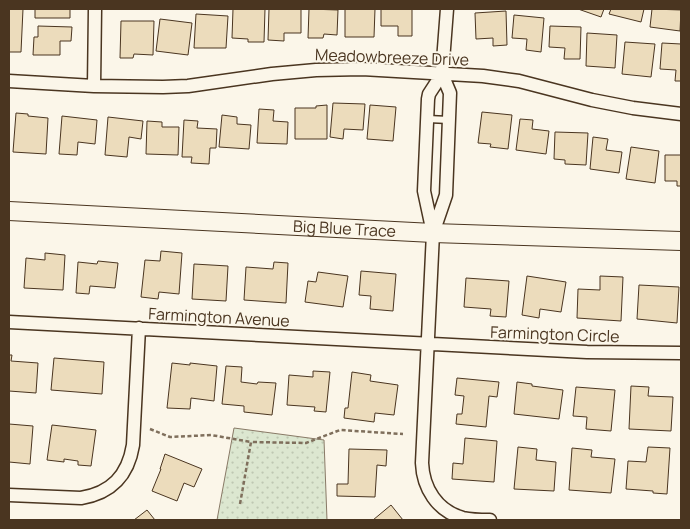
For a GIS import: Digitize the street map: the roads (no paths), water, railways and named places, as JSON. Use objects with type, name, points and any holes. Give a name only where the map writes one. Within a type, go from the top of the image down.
[{"type":"street","points":[[94,86],[95,9]]},
{"type":"street","points":[[433,233],[446,195],[450,93],[442,74],[447,9]]},
{"type":"street","name":"Meadowbreeze Drive","points":[[9,81],[94,86],[163,87],[188,86],[316,70],[362,69],[483,76],[519,81],[625,107],[681,114]]},
{"type":"street","points":[[442,74],[429,94],[424,191],[433,233],[422,473],[432,497],[447,510],[465,518],[490,520]]},
{"type":"street","name":"Big Blue Trace","points":[[9,211],[433,233],[681,241]]},
{"type":"street","name":"Farmington Avenue","points":[[9,322],[428,344]]},
{"type":"street","points":[[9,495],[81,498],[100,493],[109,488],[123,474],[128,465],[133,446],[139,328]]},
{"type":"street","name":"Farmington Circle","points":[[428,344],[587,352],[681,354]]},
{"type":"lane","points":[[428,119],[449,120]]}]
